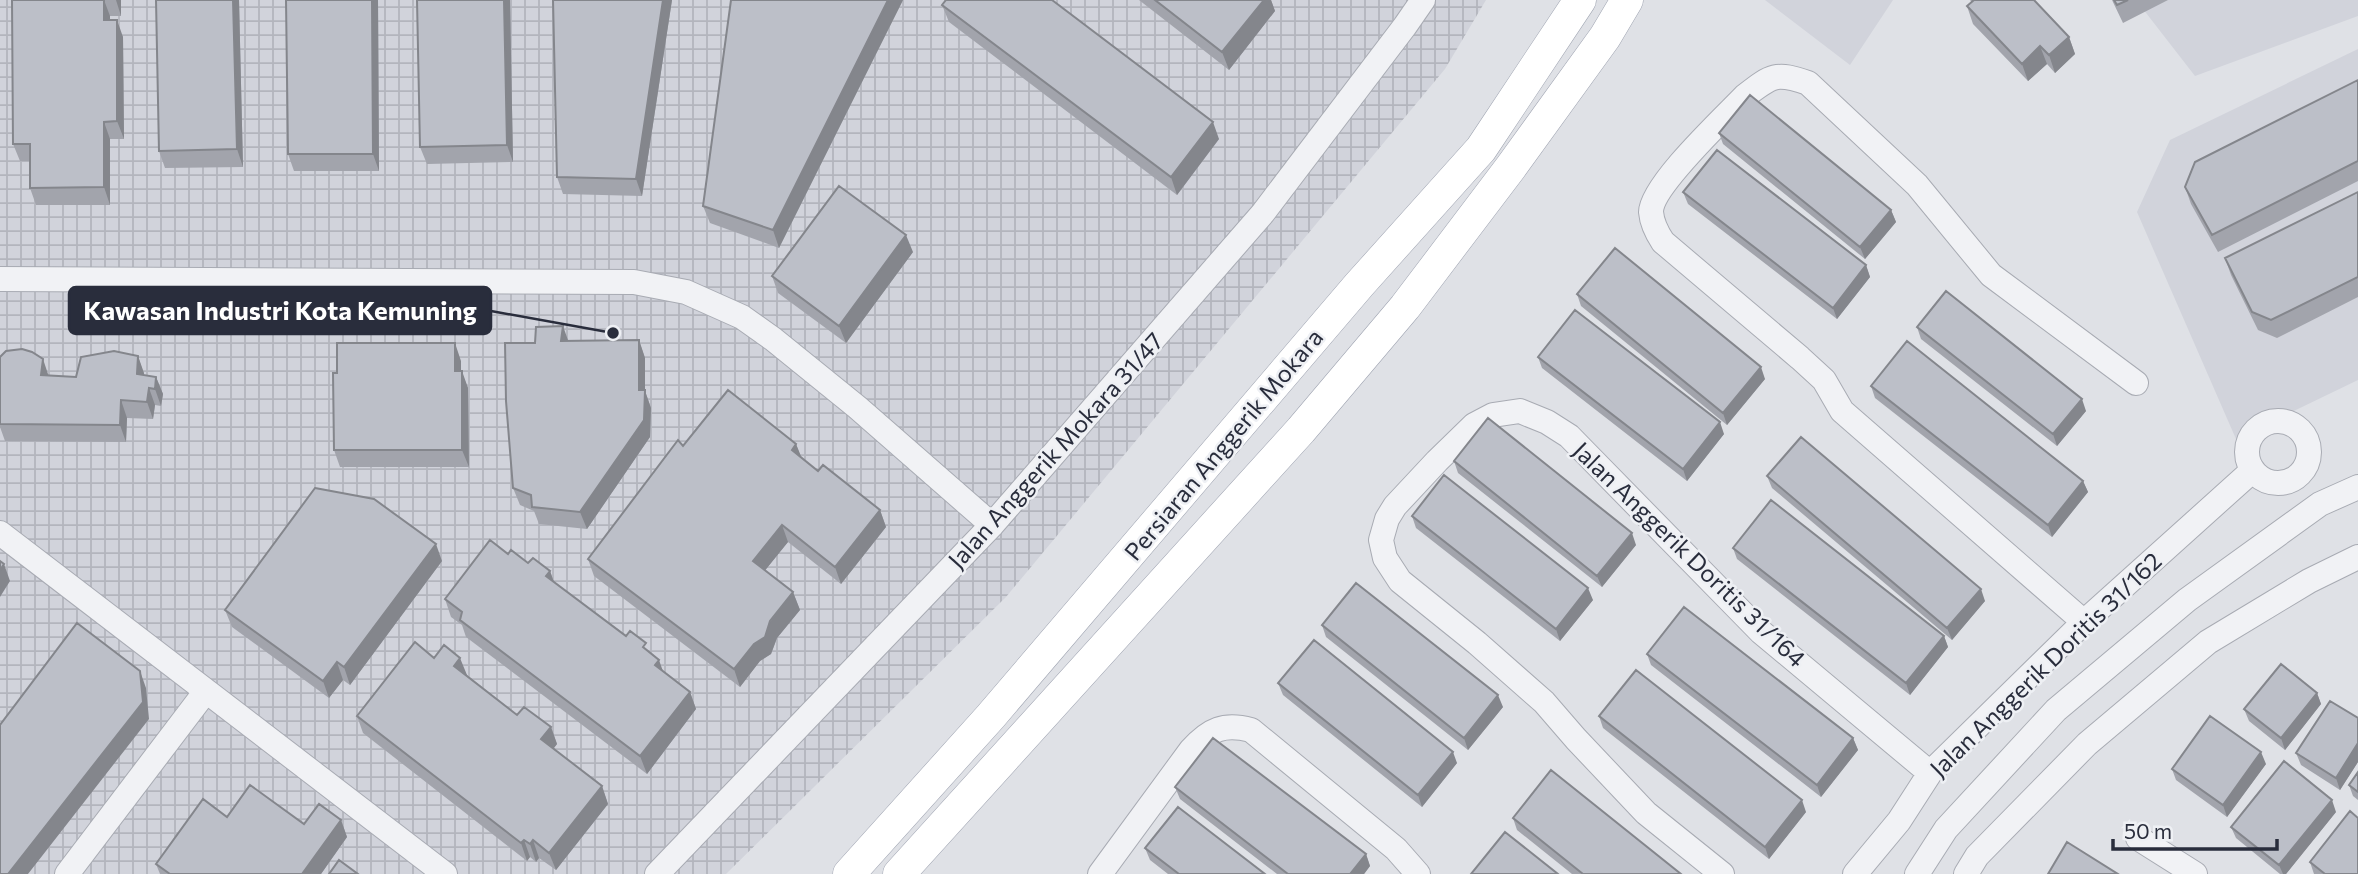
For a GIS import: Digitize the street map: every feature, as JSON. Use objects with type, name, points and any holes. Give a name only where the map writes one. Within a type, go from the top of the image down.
[{"type":"main road","name":"Persiaran Anggerik Mokara","points":[[849,874],[991,716],[1359,285],[1481,149],[1580,0]]},
{"type":"main road","name":"Persiaran Anggerik Mokara","points":[[899,874],[1291,440],[1405,307],[1519,157],[1605,37],[1627,0]]},
{"type":"street","name":"Jalan Anggerik Mokara 31/47","points":[[657,874],[992,525],[1263,213],[1423,0]]},
{"type":"street","points":[[2084,622],[1842,411],[1824,380],[1800,358],[1663,242],[1655,231],[1651,210],[1657,194],[1670,176],[1745,96],[1759,85],[1770,78],[1786,76],[1808,83],[1917,185],[1992,275],[2136,383]]},
{"type":"street","points":[[0,279],[634,282],[686,292],[742,317],[773,338],[992,525]]},
{"type":"street","name":"Jalan Anggerik Doritis 31/164","points":[[1722,874],[1646,813],[1544,702],[1468,635],[1400,581],[1385,558],[1381,540],[1387,519],[1437,461],[1474,425],[1493,415],[1520,411],[1569,436],[1761,632],[1930,772]]},
{"type":"street","points":[[2298,520],[2293,479],[2309,459],[2307,439],[2298,427],[2283,421],[2260,426],[2250,439],[2247,455],[2253,470],[2268,481],[2293,479],[2320,504]]},
{"type":"street","name":"Jalan Anggerik Doritis 31/162","points":[[1855,874],[1899,821],[1930,772],[2084,622],[2253,470]]},
{"type":"street","points":[[1917,874],[1946,829],[2056,710],[2187,600],[2320,504],[2358,487]]},
{"type":"street","points":[[0,533],[445,874]]},
{"type":"street","points":[[1966,874],[1977,856],[2087,744],[2208,642],[2309,581],[2358,557]]},
{"type":"street","points":[[67,874],[206,691]]},
{"type":"street","points":[[1100,874],[1191,750],[1209,733],[1227,726],[1251,730],[1396,849],[1418,874]]},
{"type":"street","points":[[2137,838],[2195,874]]},
{"type":"shaded area","points":[[0,0],[1486,0],[1445,69],[1006,597],[726,874],[0,874]]},
{"type":"shaded area","points":[[1765,0],[1893,0],[1850,65]]},
{"type":"shaded area","points":[[2136,0],[2358,0],[2358,16],[2195,76]]},
{"type":"shaded area","points":[[2358,49],[2358,380],[2236,439],[2137,212],[2170,140]]},
{"type":"building","points":[[12,0],[104,0],[104,20],[117,20],[117,121],[104,122],[104,187],[30,188],[30,144],[13,144]]},
{"type":"building","points":[[156,0],[233,0],[237,149],[159,151]]},
{"type":"building","points":[[286,0],[372,0],[373,154],[288,154]]},
{"type":"building","points":[[417,0],[504,0],[507,145],[420,147]]},
{"type":"building","points":[[553,0],[663,0],[636,179],[557,177]]},
{"type":"building","points":[[731,0],[888,0],[773,230],[703,206]]},
{"type":"building","points":[[946,0],[1052,0],[1213,122],[1171,177],[942,5]]},
{"type":"building","points":[[1155,0],[1264,0],[1222,52]]},
{"type":"building","points":[[1974,0],[2034,0],[2069,37],[2049,55],[2040,46],[2022,64],[1967,6]]},
{"type":"building","points":[[2114,0],[2128,0],[2117,5]]},
{"type":"building","points":[[2358,80],[2358,161],[2212,235],[2185,187],[2195,162]]},
{"type":"building","points":[[1750,95],[1891,210],[1860,247],[1719,133]]},
{"type":"building","points":[[1717,150],[1866,265],[1833,308],[1683,192]]},
{"type":"building","points":[[839,186],[906,235],[839,326],[772,276]]},
{"type":"building","points":[[2358,192],[2358,277],[2271,320],[2252,312],[2225,258]]},
{"type":"building","points":[[1615,248],[1761,367],[1723,413],[1577,294]]},
{"type":"building","points":[[1946,291],[2082,399],[2053,434],[1917,327]]},
{"type":"building","points":[[1575,310],[1720,422],[1683,469],[1538,357]]},
{"type":"building","points":[[563,326],[561,341],[639,340],[639,390],[645,390],[644,420],[580,512],[532,507],[531,495],[513,488],[506,401],[505,343],[535,343],[536,327]]},
{"type":"building","points":[[1907,341],[2083,481],[2048,525],[1871,386]]},
{"type":"building","points":[[337,343],[455,343],[455,371],[462,371],[462,450],[334,450],[333,373],[337,373]]},
{"type":"building","points":[[22,349],[43,359],[41,375],[76,377],[81,357],[114,351],[138,356],[137,374],[156,377],[155,389],[149,388],[147,402],[121,400],[120,425],[0,424],[0,357],[6,351]]},
{"type":"building","points":[[728,390],[796,444],[792,450],[818,471],[823,465],[880,510],[835,567],[782,525],[753,561],[793,592],[770,621],[765,637],[754,644],[734,669],[588,559],[678,440],[683,446]]},
{"type":"building","points":[[1488,418],[1632,533],[1597,576],[1454,461]]},
{"type":"building","points":[[1801,437],[1981,589],[1947,628],[1767,476]]},
{"type":"building","points":[[1444,475],[1588,588],[1556,629],[1412,516]]},
{"type":"building","points":[[315,488],[374,499],[436,544],[344,667],[337,662],[323,681],[225,610]]},
{"type":"building","points":[[1771,500],[1944,636],[1906,683],[1733,548]]},
{"type":"building","points":[[490,540],[508,554],[511,550],[528,563],[533,558],[550,571],[546,576],[626,636],[630,631],[646,643],[643,647],[659,660],[655,665],[690,692],[640,756],[460,620],[462,612],[445,599]]},
{"type":"building","points":[[1356,583],[1498,695],[1464,738],[1322,625]]},
{"type":"building","points":[[1684,607],[1853,738],[1817,785],[1647,654]]},
{"type":"building","points":[[77,623],[140,671],[143,702],[8,874],[0,874],[0,725]]},
{"type":"building","points":[[1314,640],[1453,752],[1418,795],[1278,683]]},
{"type":"building","points":[[415,642],[434,658],[444,645],[460,658],[454,666],[517,715],[524,707],[551,727],[541,739],[602,786],[549,853],[533,840],[530,844],[524,840],[521,843],[357,716]]},
{"type":"building","points":[[2281,664],[2317,693],[2281,738],[2244,709]]},
{"type":"building","points":[[1636,670],[1802,800],[1765,847],[1599,716]]},
{"type":"building","points":[[2330,701],[2358,718],[2358,743],[2336,778],[2296,753]]},
{"type":"building","points":[[2210,716],[2261,752],[2223,805],[2172,769]]},
{"type":"building","points":[[1213,738],[1366,854],[1350,874],[1288,874],[1175,787]]},
{"type":"building","points":[[2284,761],[2332,800],[2279,865],[2231,827]]},
{"type":"building","points":[[1551,770],[1681,874],[1583,874],[1513,818]]},
{"type":"building","points":[[2358,772],[2358,792],[2349,785]]},
{"type":"building","points":[[250,785],[304,824],[319,804],[341,820],[302,874],[170,874],[156,864],[203,799],[227,817]]},
{"type":"building","points":[[1178,807],[1265,874],[1179,874],[1145,848]]},
{"type":"building","points":[[2350,811],[2358,818],[2358,874],[2325,874],[2310,862]]},
{"type":"building","points":[[1505,832],[1558,874],[1471,874]]},
{"type":"building","points":[[2067,842],[2118,874],[2048,874]]},
{"type":"building","points":[[339,860],[358,874],[329,874]]},
{"type":"place","name":"Kawasan Industri Kota Kemuning","points":[[613,333]]}]
